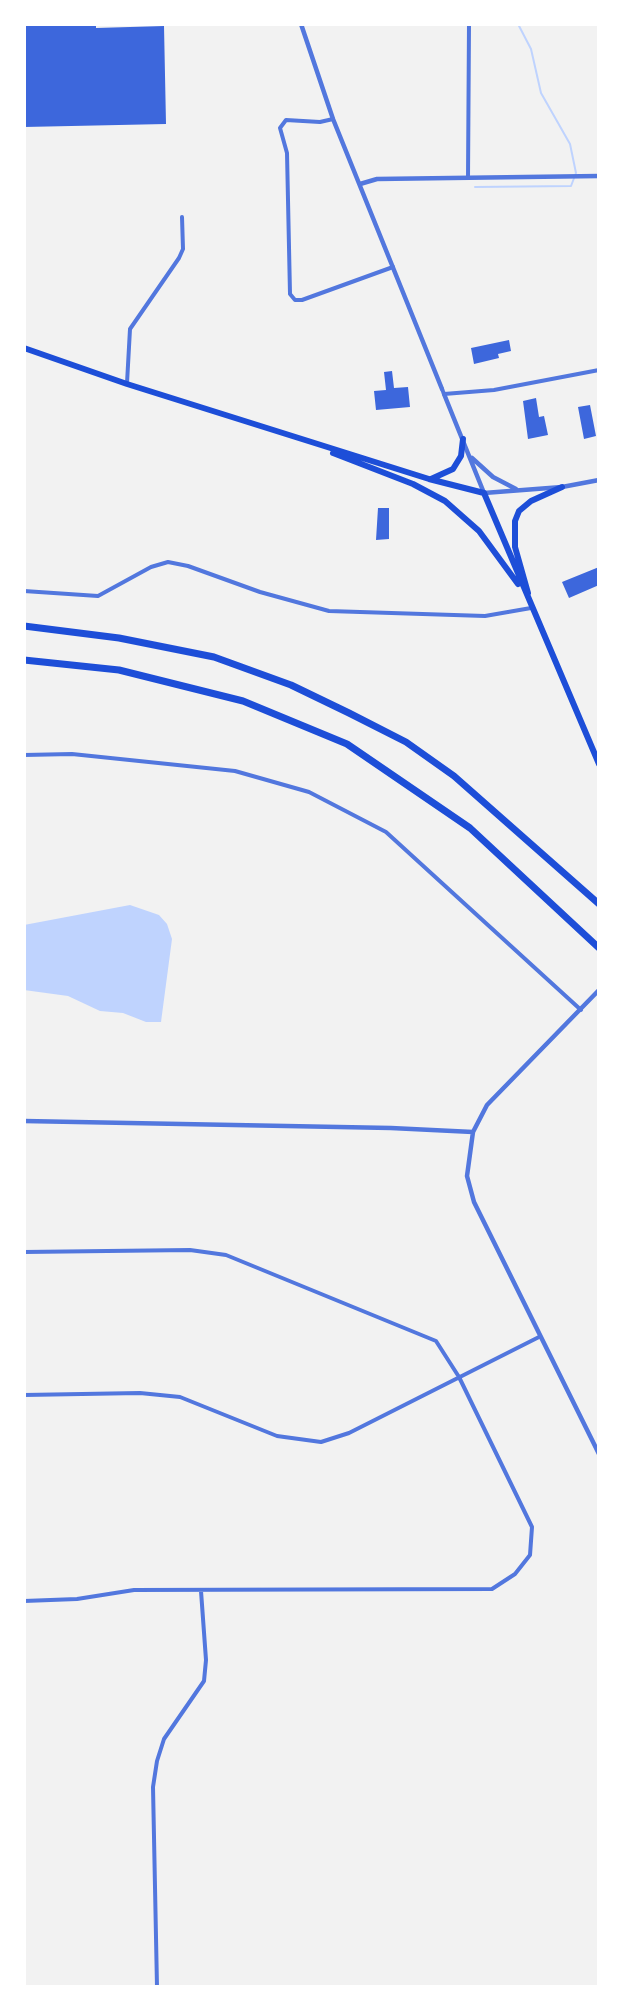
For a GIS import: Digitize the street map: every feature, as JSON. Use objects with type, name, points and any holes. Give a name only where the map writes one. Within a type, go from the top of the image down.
[{"type":"highway","points":[[24,626],[119,638],[214,657],[291,685],[349,713],[406,742],[454,776],[599,904]]},
{"type":"highway","points":[[24,660],[119,670],[243,701],[347,744],[470,828],[599,948]]},
{"type":"main road","points":[[24,348],[127,384],[429,479],[484,493],[599,764]]},
{"type":"main road","points":[[299,438],[413,484],[445,501],[479,531],[512,573],[531,608]]},
{"type":"main road","points":[[429,479],[453,469],[461,456],[463,439]]},
{"type":"main road","points":[[531,608],[515,547],[515,521],[519,512],[531,501],[562,487]]},
{"type":"street","points":[[303,24],[333,119],[484,493],[562,487],[599,480]]},
{"type":"street","points":[[468,178],[469,24]]},
{"type":"street","points":[[333,119],[320,122],[286,120],[280,129],[287,153],[290,294],[295,300],[302,300],[393,267]]},
{"type":"street","points":[[360,184],[377,179],[599,176]]},
{"type":"street","points":[[127,384],[130,329],[179,258],[183,249],[182,217]]},
{"type":"street","points":[[443,391],[494,390],[599,370]]},
{"type":"street","points":[[469,453],[493,477],[507,487],[521,491]]},
{"type":"street","points":[[24,591],[98,596],[151,567],[168,562],[188,566],[260,592],[329,611],[485,616],[531,608]]},
{"type":"street","points":[[24,755],[72,754],[235,771],[309,792],[386,832],[581,1010]]},
{"type":"street","points":[[599,990],[487,1105],[473,1132],[469,1146],[468,1176],[474,1202],[599,1454]]},
{"type":"street","points":[[24,1121],[391,1128],[473,1132]]},
{"type":"street","points":[[24,1252],[190,1250],[226,1255],[436,1341],[459,1377],[532,1527],[530,1555],[515,1574],[492,1588],[201,1592],[134,1590],[78,1599],[24,1601]]},
{"type":"street","points":[[24,1395],[140,1393],[180,1397],[277,1436],[321,1442],[349,1433],[539,1337]]},
{"type":"street","points":[[157,1987],[153,1787],[157,1761],[164,1739],[204,1681],[206,1660],[201,1592]]},
{"type":"water","points":[[130,905],[159,915],[167,924],[172,939],[161,1022],[146,1022],[123,1013],[100,1011],[68,996],[24,990],[24,925]]},
{"type":"building","points":[[24,24],[96,24],[96,28],[164,26],[166,124],[24,127]]},
{"type":"building","points":[[509,340],[511,351],[498,354],[499,358],[474,364],[471,348]]},
{"type":"building","points":[[392,371],[394,388],[408,387],[410,407],[376,410],[374,391],[386,390],[384,372]]},
{"type":"building","points":[[536,398],[539,417],[544,416],[548,435],[528,439],[523,401]]},
{"type":"building","points":[[590,405],[596,436],[584,439],[578,407]]},
{"type":"building","points":[[378,508],[389,508],[389,539],[376,540]]},
{"type":"building","points":[[599,567],[599,585],[569,598],[562,582]]},
{"type":"waterway","points":[[475,187],[571,186],[576,173],[570,144],[541,93],[531,49],[518,24]]}]
